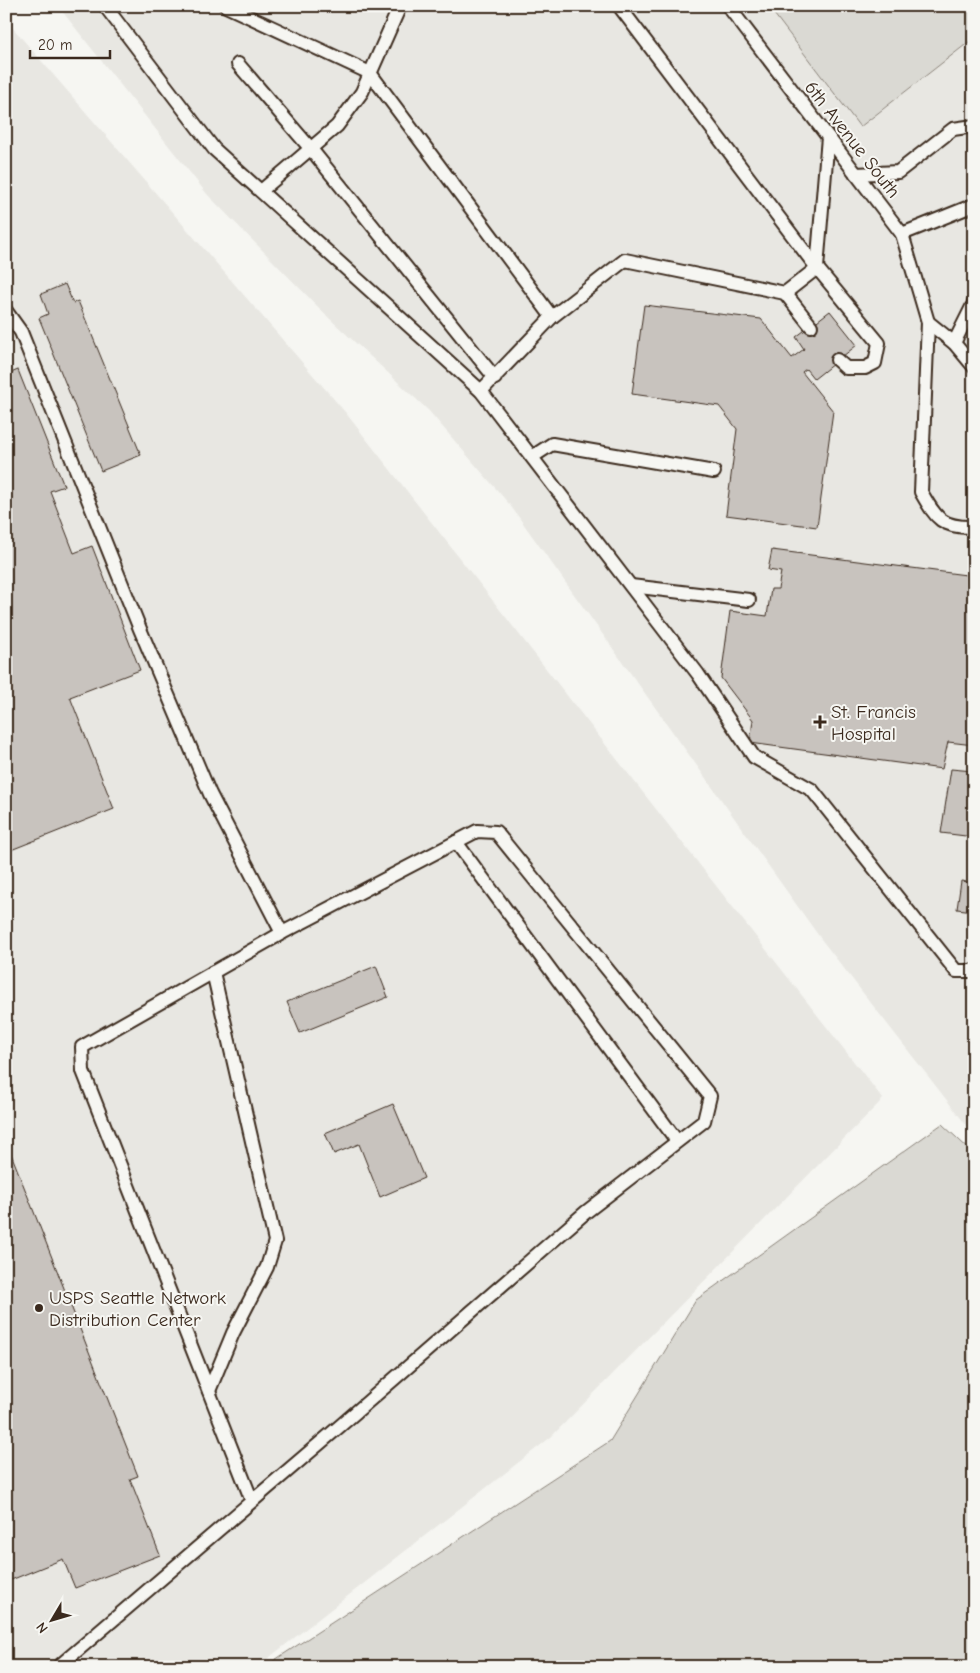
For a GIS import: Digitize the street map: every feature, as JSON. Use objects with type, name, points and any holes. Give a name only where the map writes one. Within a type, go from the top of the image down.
[{"type":"lane","points":[[105,6],[214,149],[481,391],[698,674],[754,757],[812,790],[956,971],[974,971]]},
{"type":"lane","points":[[226,6],[370,74],[552,317]]},
{"type":"lane","points":[[261,192],[337,126],[362,92],[400,6]]},
{"type":"lane","points":[[619,6],[818,268],[879,343],[875,363],[865,368],[846,368],[838,360]]},
{"type":"lane","name":"6th Avenue South","points":[[728,6],[902,234]]},
{"type":"lane","points":[[238,64],[311,148],[495,378]]},
{"type":"lane","points":[[856,174],[898,172],[953,129],[974,126]]},
{"type":"lane","points":[[785,293],[818,268],[828,137]]},
{"type":"lane","points":[[974,205],[902,234],[928,322],[921,492],[935,516],[954,528],[974,527]]},
{"type":"lane","points":[[481,391],[552,317],[625,260],[785,293],[811,326]]},
{"type":"lane","points":[[954,342],[974,303]]},
{"type":"lane","points":[[6,311],[21,332],[140,629],[210,794],[282,934]]},
{"type":"lane","points":[[928,322],[954,342],[974,368]]},
{"type":"lane","points":[[532,457],[552,444],[714,472]]},
{"type":"lane","points":[[631,586],[749,600]]},
{"type":"lane","points":[[58,1667],[252,1501],[586,1212],[704,1121],[710,1096],[496,832],[477,831],[282,934],[82,1047],[83,1071],[252,1501]]},
{"type":"lane","points":[[456,842],[677,1141]]},
{"type":"lane","points":[[209,1391],[233,1333],[267,1268],[275,1241],[214,972]]},
{"type":"shaded area","name":"St. Francis Hospital","points":[[58,6],[768,6],[860,127],[974,38],[974,1135],[821,939],[510,505],[428,410],[330,319],[207,194]]},
{"type":"shaded area","points":[[768,6],[974,6],[974,38],[860,127]]},
{"type":"shaded area","name":"USPS Seattle Network Distribution Center","points":[[6,20],[345,412],[883,1099],[551,1437],[257,1667],[6,1667]]},
{"type":"shaded area","points":[[942,1124],[974,1154],[974,1667],[264,1667],[610,1441],[696,1300]]},
{"type":"building","points":[[65,284],[73,303],[78,301],[141,455],[101,471],[39,318],[48,314],[41,294]]},
{"type":"building","points":[[644,305],[761,319],[792,358],[804,349],[796,337],[830,311],[857,345],[814,379],[806,369],[802,372],[833,411],[817,527],[726,515],[737,429],[719,406],[632,394]]},
{"type":"building","points":[[18,370],[64,486],[50,491],[74,553],[92,546],[140,670],[70,697],[114,809],[6,852],[6,375]]},
{"type":"building","points":[[772,550],[974,576],[974,745],[948,742],[942,769],[750,743],[753,720],[721,678],[730,611],[767,616],[771,589],[778,589],[781,572],[768,570]]},
{"type":"building","points":[[974,768],[974,837],[941,833],[951,769],[973,771]]},
{"type":"building","points":[[961,881],[974,883],[974,911],[957,909]]},
{"type":"building","points":[[376,966],[388,997],[300,1033],[287,1002]]},
{"type":"building","points":[[393,1104],[424,1178],[380,1197],[359,1144],[334,1154],[325,1133]]},
{"type":"building","name":"USPS Seattle Network Distribution Center","points":[[6,1141],[138,1476],[130,1479],[160,1555],[75,1588],[63,1559],[6,1582]]},
{"type":"place","name":"St. Francis Hospital","points":[[820,722]]},
{"type":"place","name":"USPS Seattle Network Distribution Center","points":[[39,1308]]}]
